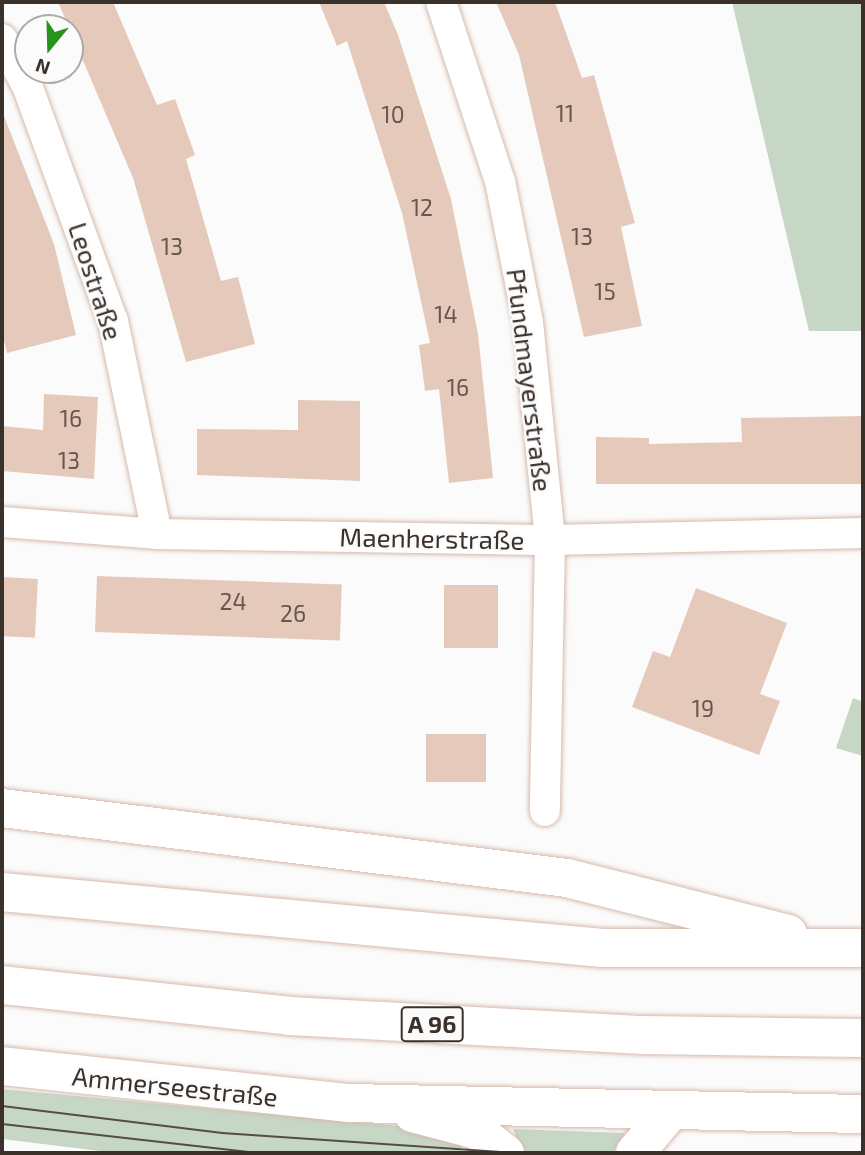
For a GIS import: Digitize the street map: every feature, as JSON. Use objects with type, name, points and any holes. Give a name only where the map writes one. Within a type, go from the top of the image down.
[{"type":"main road","points":[[2,808],[567,878],[854,948]]},
{"type":"main road","points":[[2,892],[601,948],[854,948]]},
{"type":"main road","name":"A 96","points":[[2,985],[290,1016],[642,1035],[863,1038]]},
{"type":"main road","name":"Ammerseestraße","points":[[2,1066],[349,1103],[667,1115],[863,1114]]},
{"type":"main road","points":[[635,1153],[667,1115]]},
{"type":"street","name":"Pfundmayerstraße","points":[[441,2],[502,194],[528,322],[550,540],[545,811]]},
{"type":"street","name":"Leostraße","points":[[2,39],[28,88],[113,321],[157,534]]},
{"type":"street","name":"Maenherstraße","points":[[2,522],[157,534],[550,540],[863,533]]},
{"type":"street","points":[[349,1103],[440,1117],[476,1130],[505,1153]]},
{"type":"green space","points":[[732,2],[863,2],[863,331],[809,331]]},
{"type":"green space","points":[[853,698],[863,702],[863,756],[836,748]]},
{"type":"green space","points":[[2,1089],[432,1129],[462,1140],[461,1153],[116,1153],[2,1139]]},
{"type":"green space","points":[[513,1129],[625,1133],[613,1153],[523,1153]]},
{"type":"building","points":[[58,2],[113,2],[157,105],[175,99],[195,155],[186,159],[221,281],[238,277],[255,344],[186,362],[133,178],[84,63],[84,14],[63,14]]},
{"type":"building","points":[[319,2],[384,2],[398,35],[451,199],[478,334],[493,478],[449,483],[439,389],[425,391],[419,345],[430,343],[402,213],[347,41],[337,46]]},
{"type":"building","points":[[496,2],[555,2],[582,78],[594,75],[635,223],[621,227],[642,326],[584,337],[519,55]]},
{"type":"building","points":[[2,111],[54,244],[76,335],[7,353],[2,332]]},
{"type":"building","points":[[44,394],[98,397],[94,479],[2,471],[2,426],[43,430]]},
{"type":"building","points":[[298,400],[360,401],[360,481],[197,475],[197,429],[298,430]]},
{"type":"building","points":[[863,416],[863,484],[596,484],[596,437],[649,438],[649,444],[742,442],[741,418]]},
{"type":"building","points":[[97,576],[342,585],[340,641],[95,632]]},
{"type":"building","points":[[2,577],[38,579],[35,638],[2,636]]},
{"type":"building","points":[[444,585],[498,585],[498,648],[444,648]]},
{"type":"building","points":[[696,588],[787,623],[760,694],[780,701],[759,755],[632,707],[653,651],[670,657]]},
{"type":"building","points":[[426,734],[486,734],[486,782],[426,782]]},
{"type":"tram line","points":[[2,1106],[222,1133],[516,1153]]},
{"type":"tram line","points":[[2,1124],[255,1153]]}]
